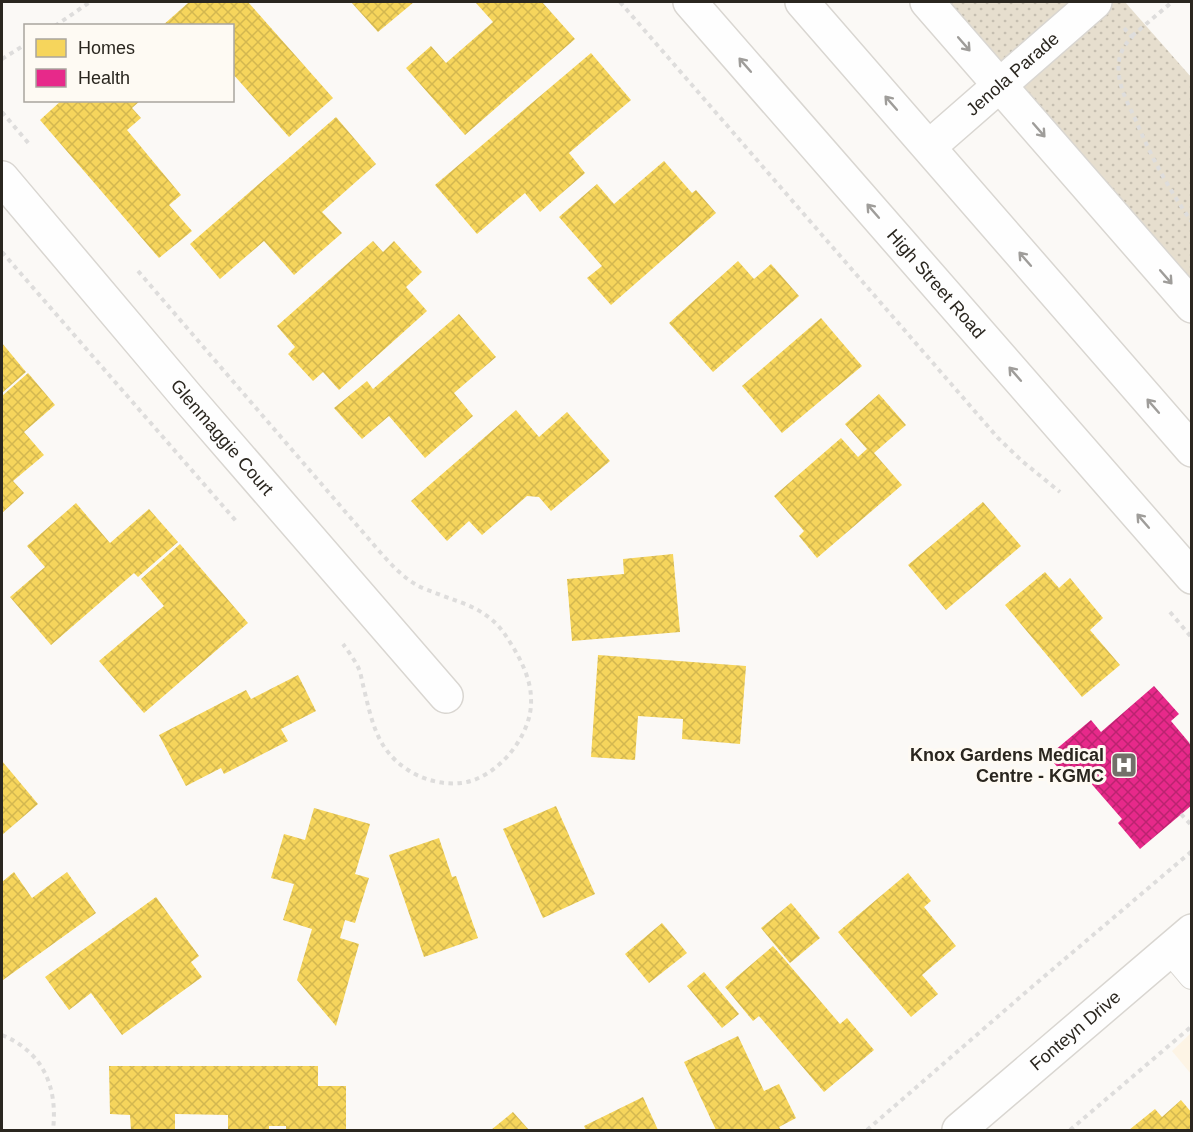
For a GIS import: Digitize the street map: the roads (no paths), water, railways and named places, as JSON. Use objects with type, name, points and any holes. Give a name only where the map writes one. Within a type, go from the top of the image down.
[{"type":"street","name":"High Street Road","points":[[690,2],[1188,569]]},
{"type":"street","points":[[802,2],[1191,450]]},
{"type":"street","points":[[927,2],[1191,306]]},
{"type":"street","name":"Jenola Parade","points":[[929,147],[1000,86],[1106,11]]},
{"type":"street","name":"Glenmaggie Court","points":[[2,178],[187,397],[446,696]]},
{"type":"street","name":"Fonteyn Drive","points":[[959,1131],[1180,941]]},
{"type":"lane","points":[[1180,941],[1191,976]]},
{"type":"place","name":"Knox Gardens Medical Centre - KGMC","points":[[1124,765]]}]
